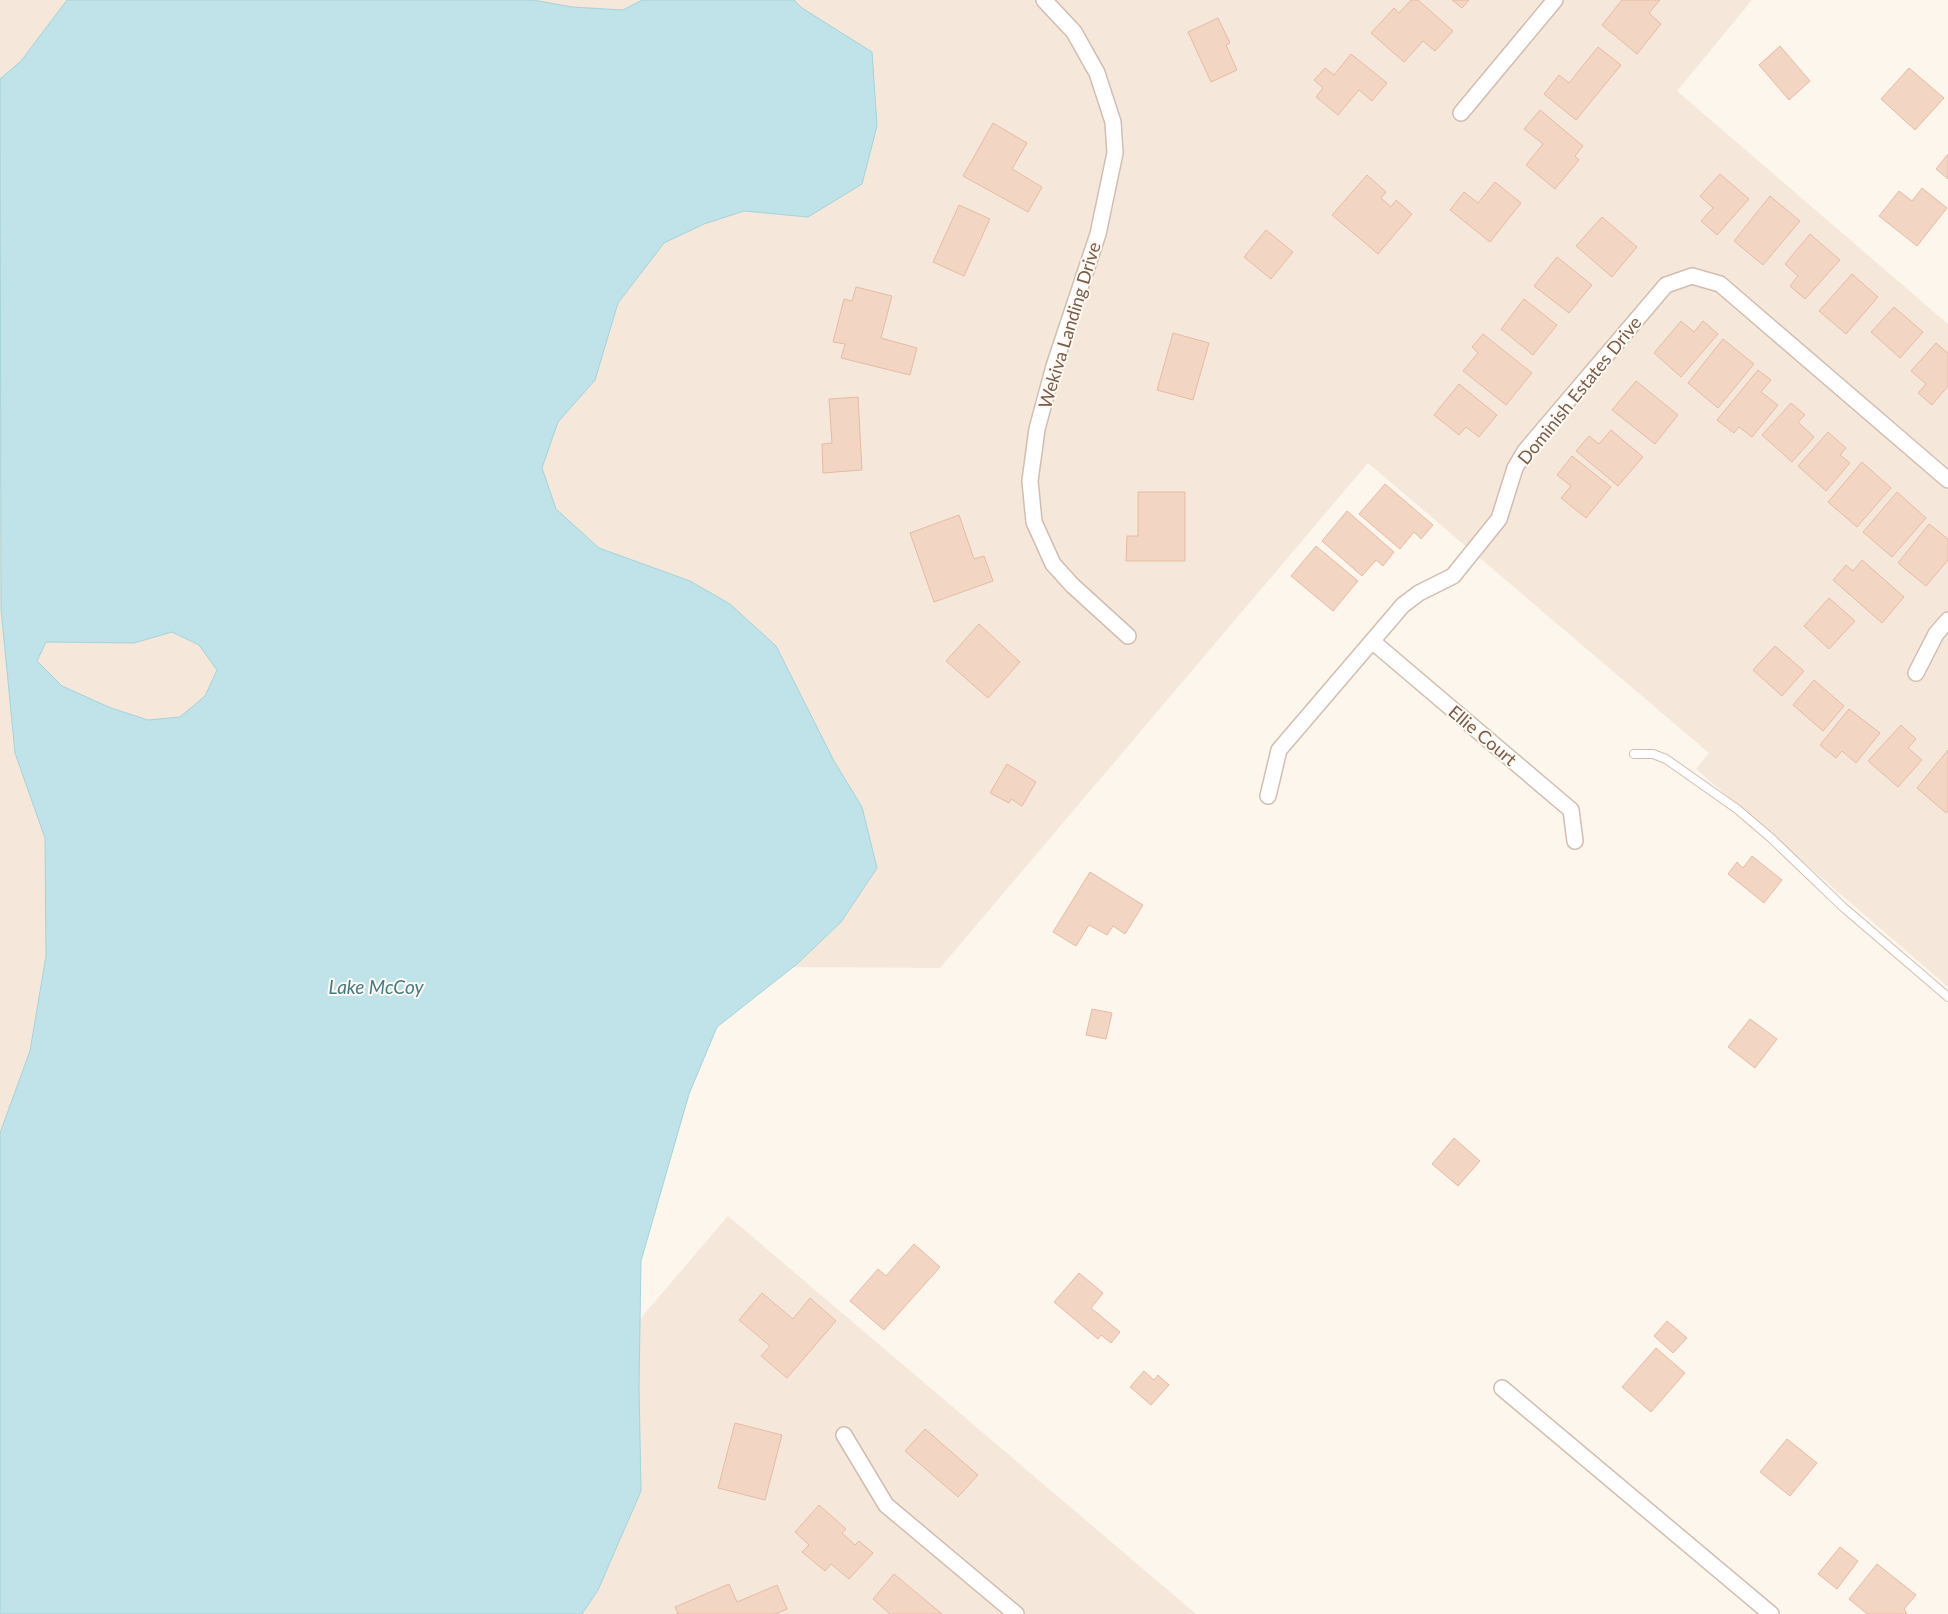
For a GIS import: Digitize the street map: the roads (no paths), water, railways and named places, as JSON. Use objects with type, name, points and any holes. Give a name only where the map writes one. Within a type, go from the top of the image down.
[{"type":"street","name":"Wekiva Landing Drive","points":[[1044,0],[1074,32],[1097,73],[1113,122],[1115,153],[1098,234],[1056,360],[1037,429],[1030,481],[1034,522],[1053,564],[1072,585],[1128,636]]},
{"type":"street","points":[[1461,113],[1555,0]]},
{"type":"street","name":"Dominish Estates Drive","points":[[1268,796],[1279,750],[1403,605],[1419,593],[1453,576],[1499,519],[1515,468],[1525,451],[1666,285],[1692,276],[1720,284],[1948,480]]},
{"type":"street","points":[[1916,673],[1936,634],[1948,620]]},
{"type":"street","name":"Ellie Court","points":[[1372,641],[1571,810],[1575,841]]},
{"type":"street","points":[[1502,1388],[1771,1614]]},
{"type":"street","points":[[844,1434],[886,1505],[1016,1614]]},
{"type":"lane","points":[[1634,754],[1653,754],[1666,759],[1737,809],[1771,838],[1843,907],[1948,997]]},
{"type":"water","name":"Lake McCoy","points":[[67,0],[533,0],[572,7],[623,10],[642,0],[794,0],[802,8],[872,52],[877,126],[862,184],[808,217],[744,211],[704,224],[664,243],[618,303],[595,380],[558,422],[542,468],[556,509],[599,548],[690,581],[730,604],[776,646],[834,761],[862,807],[877,868],[841,922],[797,964],[717,1027],[689,1094],[641,1261],[639,1386],[641,1491],[598,1590],[582,1614],[0,1614],[0,1133],[30,1051],[46,956],[45,838],[15,753],[1,609],[0,79],[21,61]],"holes":[[[172,632],[199,645],[217,670],[205,696],[180,717],[148,720],[111,708],[62,686],[37,661],[46,642],[134,643]]]}]
